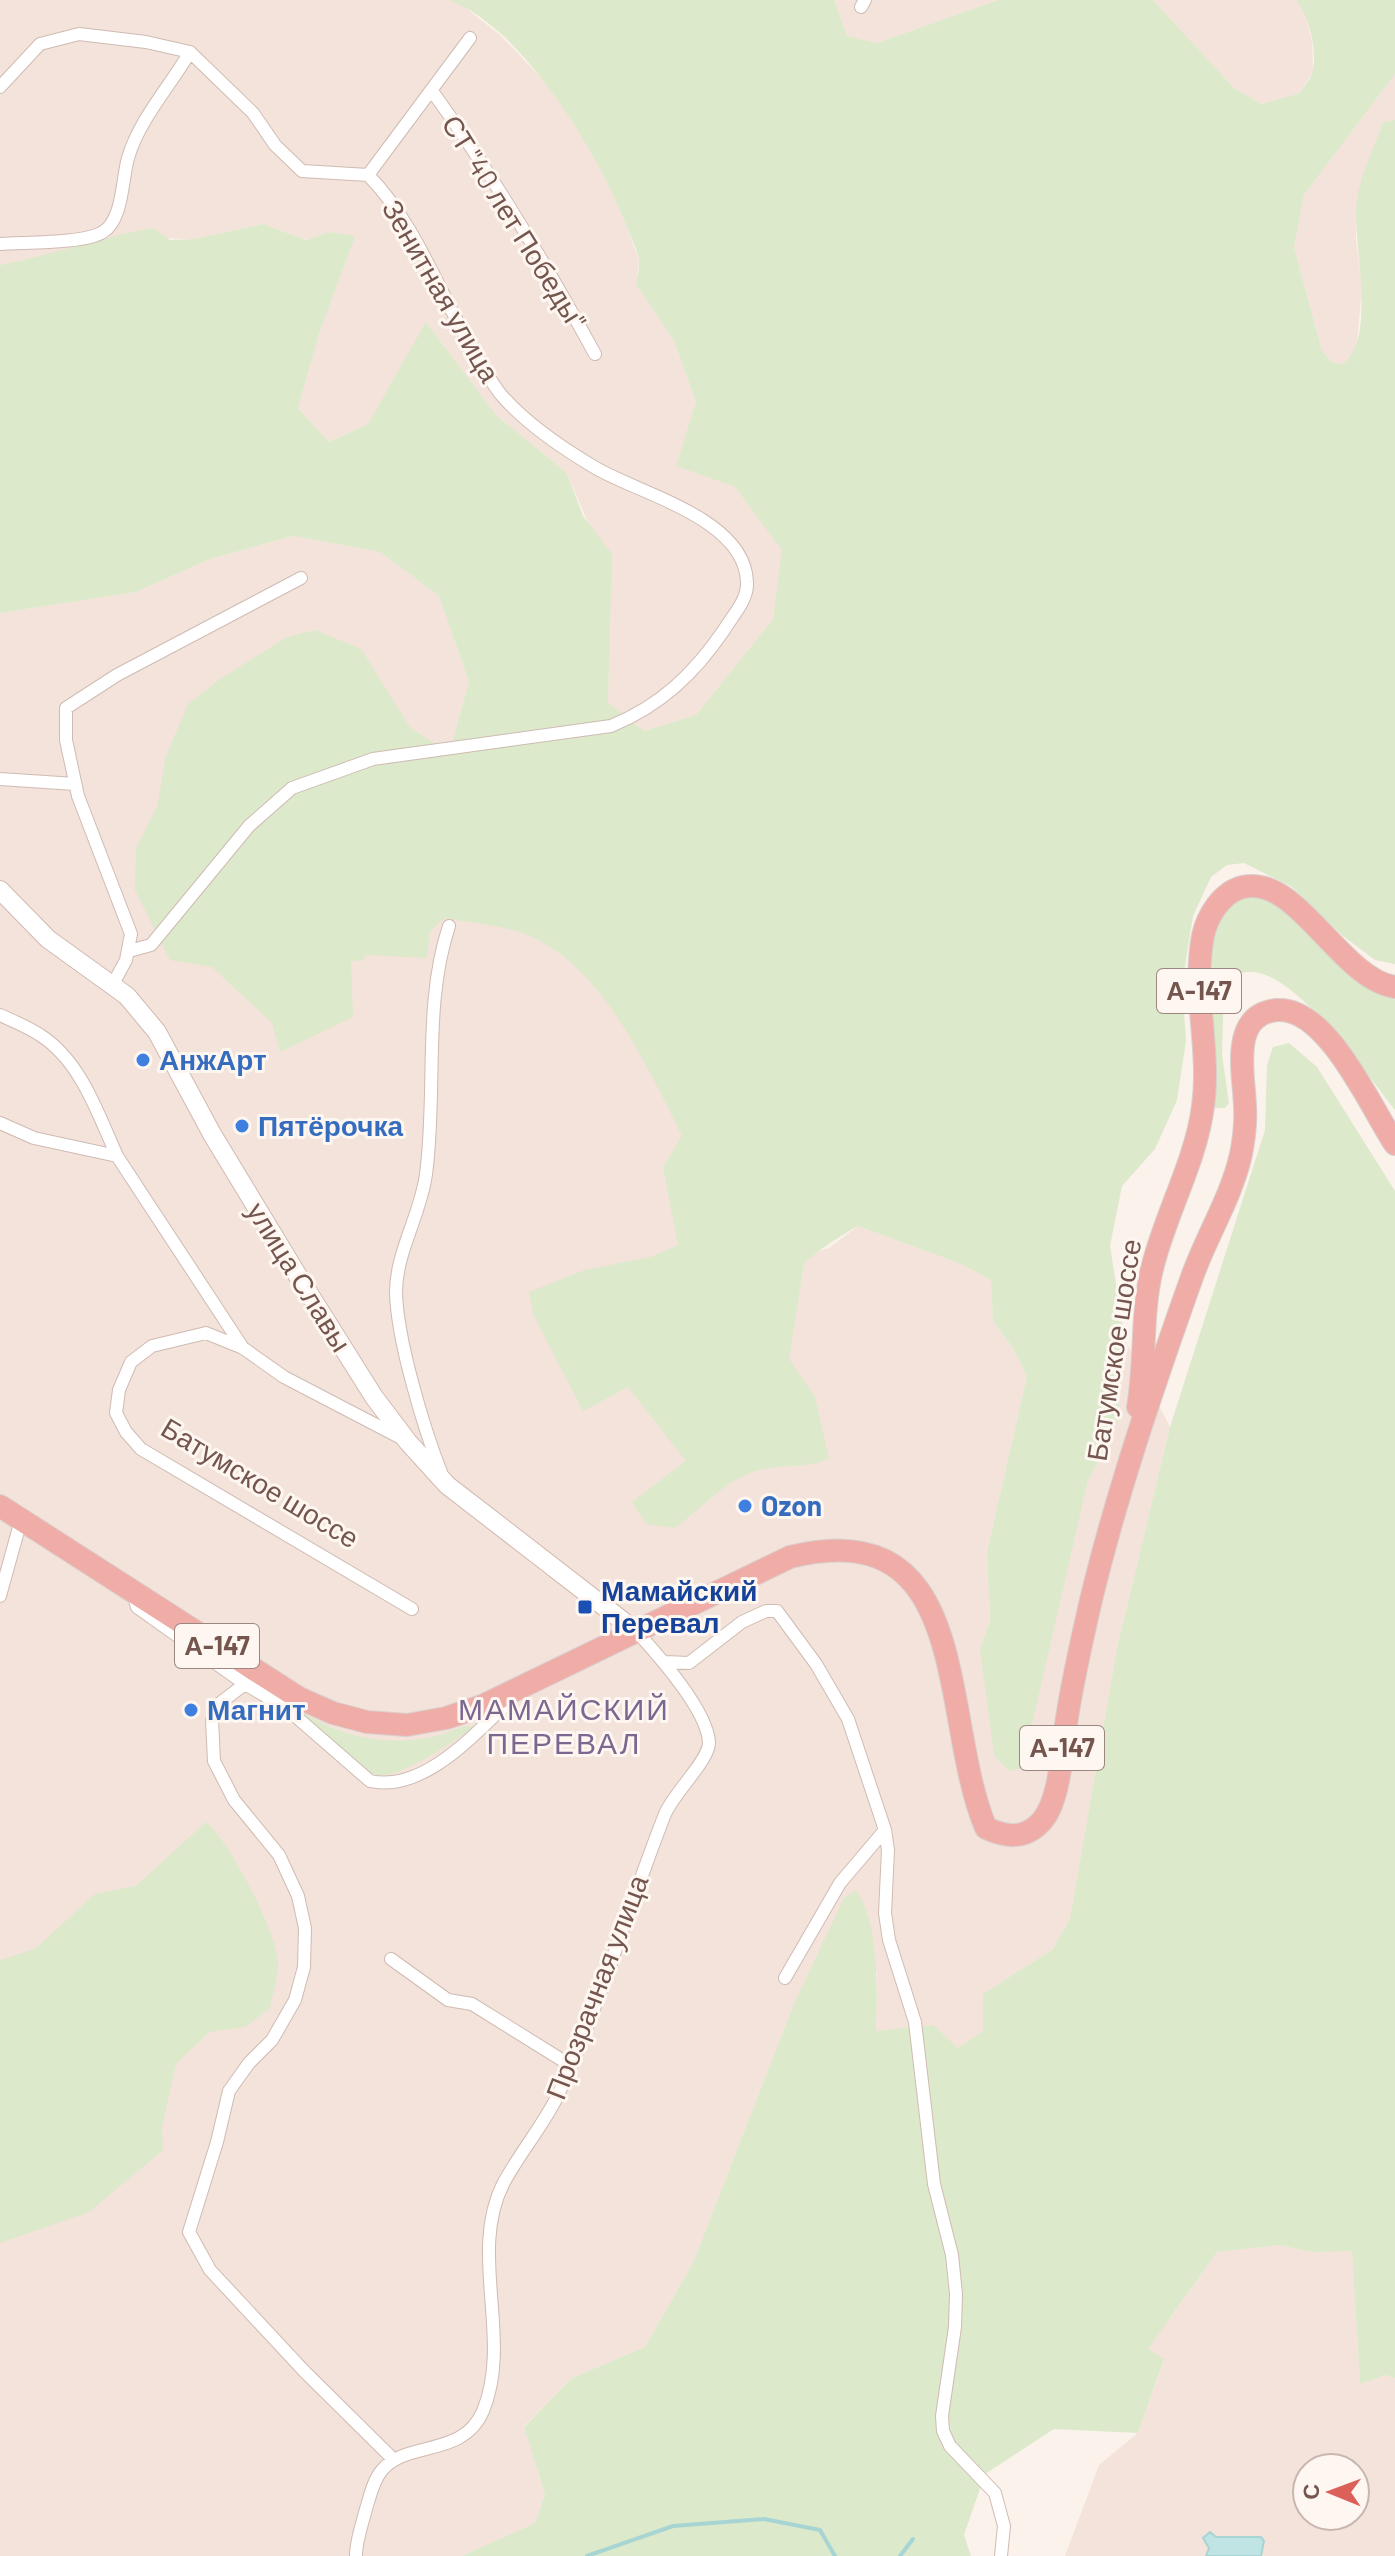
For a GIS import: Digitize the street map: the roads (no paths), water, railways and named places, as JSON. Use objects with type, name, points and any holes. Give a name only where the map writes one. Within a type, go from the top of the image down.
[{"type":"highway","name":"Батумское шоссе","points":[[0,1506],[299,1698],[367,1722],[407,1725],[446,1718],[482,1706],[790,1557],[846,1548],[882,1557],[911,1579],[928,1600],[936,1620],[947,1656],[974,1799],[986,1828],[1004,1836],[1021,1835],[1042,1821],[1055,1792],[1079,1658],[1117,1506],[1145,1368],[1148,1292],[1158,1248],[1199,1129],[1204,1104],[1200,962],[1203,934],[1214,910],[1227,895],[1243,887],[1274,892],[1313,924],[1362,975],[1380,985],[1395,987]]},
{"type":"highway","name":"Батумское шоссе","points":[[1117,1506],[1182,1308],[1240,1157],[1246,1110],[1242,1045],[1247,1030],[1260,1015],[1286,1010],[1314,1022],[1337,1049],[1395,1144]]},
{"type":"highway","points":[[1148,1292],[1160,1310],[1171,1313],[1182,1308]]},
{"type":"street","points":[[0,87],[40,44],[79,34],[146,42],[190,52],[253,113],[275,145],[302,171],[368,175]]},
{"type":"street","name":"Зенитная улица","points":[[129,951],[151,945],[249,826],[292,788],[373,759],[611,726],[643,713],[673,692],[717,640],[744,599],[746,571],[731,542],[692,513],[594,467],[543,433],[502,396],[451,314],[418,245],[386,193],[368,175],[470,38]]},
{"type":"street","points":[[0,244],[89,237],[104,232],[117,210],[129,153],[142,126],[190,52]]},
{"type":"street","name":"СТ \"40 лет Победы\"","points":[[432,91],[481,159],[541,256],[595,354]]},
{"type":"street","points":[[113,984],[129,951],[131,934],[75,784],[66,740],[66,708],[117,675],[301,578]]},
{"type":"street","points":[[0,779],[75,784]]},
{"type":"street","name":"улица Славы","points":[[0,890],[48,939],[113,984],[157,1032],[212,1134],[301,1281],[374,1397],[408,1442],[447,1485],[637,1632]]},
{"type":"street","points":[[447,1485],[429,1442],[400,1323],[396,1290],[400,1266],[422,1204],[427,1172],[433,1107],[433,1014],[449,926]]},
{"type":"street","name":"Батумское шоссе","points":[[0,1015],[41,1035],[65,1056],[87,1090],[117,1156],[243,1348]]},
{"type":"street","points":[[0,1123],[34,1138],[117,1156]]},
{"type":"street","name":"Батумское шоссе","points":[[408,1442],[284,1377],[243,1348],[206,1333],[152,1346],[131,1362],[119,1390],[116,1413],[126,1432],[141,1449],[412,1609]]},
{"type":"street","points":[[0,1596],[21,1520]]},
{"type":"street","points":[[135,1595],[133,1601],[137,1607],[245,1684],[286,1708],[355,1772],[370,1781],[390,1784],[432,1766],[462,1744],[528,1684]]},
{"type":"street","points":[[665,1662],[689,1663],[742,1622],[777,1611],[816,1664],[848,1719],[885,1830],[888,1866],[885,1913],[889,1940],[915,2022],[934,2184],[952,2255],[955,2327],[942,2416],[943,2431],[950,2446],[995,2493],[1004,2526],[1001,2556]]},
{"type":"street","name":"Прозрачная улица","points":[[394,2460],[437,2449],[461,2438],[482,2413],[489,2386],[494,2331],[490,2256],[492,2214],[503,2185],[556,2099],[608,1974],[639,1880],[670,1801],[706,1756],[709,1742],[700,1719],[665,1662],[637,1632]]},
{"type":"street","points":[[245,1684],[220,1703],[212,1720],[214,1761],[234,1800],[279,1855],[298,1896],[305,1928],[304,1967],[295,2000],[272,2040],[249,2063],[229,2091],[189,2232],[210,2270],[304,2371],[394,2460],[381,2471],[371,2490],[356,2556]]},
{"type":"street","points":[[785,1978],[840,1883],[885,1830]]},
{"type":"street","points":[[391,1959],[448,2000],[472,2004],[570,2065]]},
{"type":"water","points":[[1210,2532],[1216,2537],[1261,2537],[1264,2541],[1261,2556],[1206,2556],[1209,2548],[1203,2538]]},
{"type":"waterway","points":[[587,2556],[673,2526],[764,2519],[820,2530],[835,2556]]},
{"type":"waterway","points":[[900,2556],[913,2539]]},
{"type":"place","name":"АнжАрт","points":[[143,1060]]},
{"type":"place","name":"Пятёрочка","points":[[242,1126]]},
{"type":"place","name":"Ozon","points":[[745,1506]]},
{"type":"place","name":"Мамайский Перевал","points":[[585,1607]]},
{"type":"place","name":"Магнит","points":[[191,1710]]},
{"type":"district","name":"МАМАЙСКИЙ ПЕРЕВАЛ","points":[[564,1727]]}]
